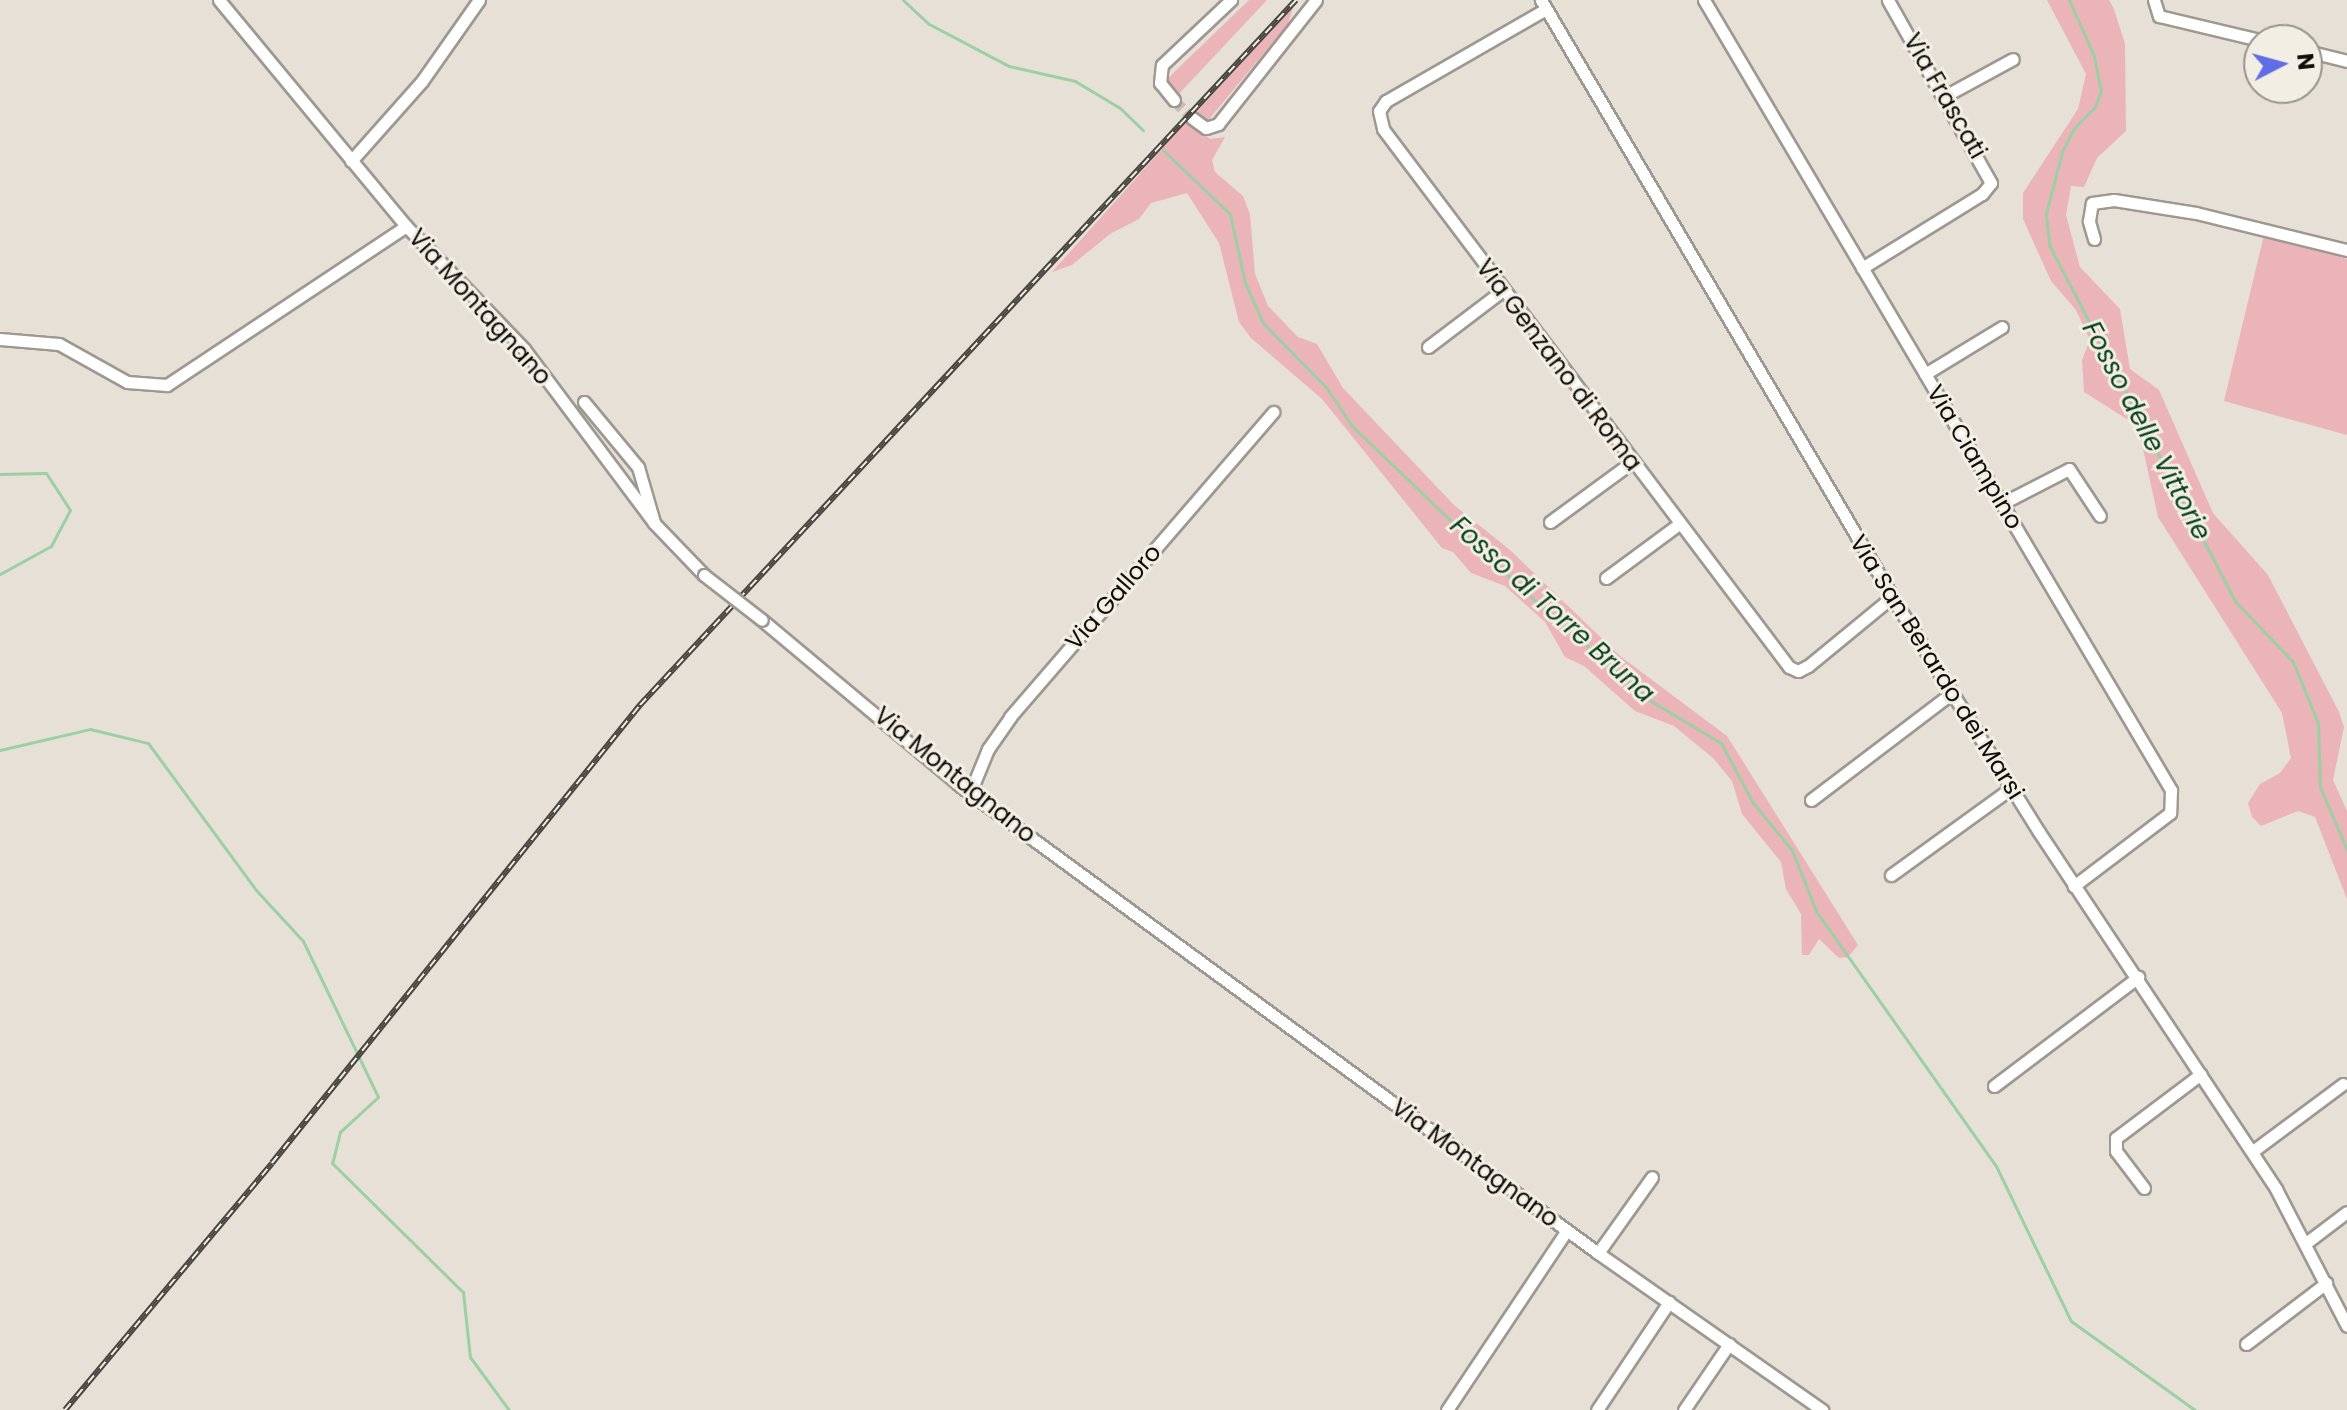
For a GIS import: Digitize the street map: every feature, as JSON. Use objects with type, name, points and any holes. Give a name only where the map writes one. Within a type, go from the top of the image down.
[{"type":"street","name":"Via Montagnano","points":[[219,0],[406,226],[533,360],[654,523],[704,575],[970,793],[1598,1253],[1822,1410]]},
{"type":"street","points":[[351,161],[422,81],[479,0]]},
{"type":"street","points":[[1174,100],[1160,83],[1162,65],[1231,0]]},
{"type":"street","points":[[1192,118],[1206,128],[1218,124],[1316,0]]},
{"type":"street","name":"Via Ciampino","points":[[1704,0],[2174,798],[2167,815],[2074,886]]},
{"type":"street","name":"Via Frascati","points":[[1862,268],[1990,187],[1989,171],[1888,0]]},
{"type":"street","points":[[2154,0],[2159,16],[2243,36]]},
{"type":"street","name":"Via Genzano di Roma","points":[[1544,5],[1386,101],[1379,111],[1387,136],[1793,670],[1813,663],[1892,597]]},
{"type":"street","name":"Via San Berardo dei Marsi","points":[[1544,5],[1892,597],[2074,886],[2253,1151],[2306,1243],[2347,1326]]},
{"type":"street","points":[[2323,55],[2347,61]]},
{"type":"street","points":[[1945,96],[2013,59]]},
{"type":"street","points":[[2094,239],[2089,221],[2092,203],[2114,200],[2196,213],[2347,250]]},
{"type":"street","points":[[0,339],[59,344],[127,382],[167,385],[406,226]]},
{"type":"street","points":[[1428,347],[1503,290]]},
{"type":"street","points":[[1925,374],[2002,327]]},
{"type":"street","points":[[584,402],[638,467],[654,523]]},
{"type":"street","name":"Via Galloro","points":[[970,793],[988,749],[1010,717],[1273,412]]},
{"type":"street","points":[[1550,522],[1632,462]]},
{"type":"street","points":[[2003,503],[2069,469],[2100,516]]},
{"type":"street","points":[[1606,578],[1679,524]]},
{"type":"street","points":[[1811,800],[1952,693]]},
{"type":"street","points":[[1891,875],[2011,788]]},
{"type":"street","points":[[1994,1086],[2138,977]]},
{"type":"street","points":[[2144,1188],[2116,1151],[2116,1138],[2201,1074]]},
{"type":"street","points":[[2253,1151],[2343,1084]]},
{"type":"street","points":[[1598,1253],[1652,1177]]},
{"type":"street","points":[[2306,1243],[2347,1212]]},
{"type":"street","points":[[1447,1410],[1567,1230]]},
{"type":"street","points":[[2246,1344],[2326,1283]]},
{"type":"street","points":[[1597,1410],[1669,1302]]},
{"type":"street","points":[[1684,1410],[1729,1344]]},
{"type":"shaded area","points":[[1249,0],[1267,0],[1176,97],[1165,82],[1168,78]]},
{"type":"shaded area","points":[[2047,0],[2109,0],[2114,9],[2125,44],[2126,131],[2097,158],[2084,187],[2071,186],[2066,215],[2080,267],[2120,309],[2130,369],[2159,390],[2213,513],[2268,575],[2339,712],[2344,727],[2333,780],[2347,811],[2347,899],[2315,817],[2298,811],[2261,826],[2252,817],[2248,803],[2260,784],[2280,773],[2291,758],[2282,713],[2158,517],[2138,426],[2084,392],[2082,360],[2090,340],[2076,310],[2051,281],[2023,219],[2023,193],[2078,109],[2086,74]]},
{"type":"shaded area","points":[[1294,5],[1288,24],[1205,124],[1195,114]]},
{"type":"shaded area","points":[[1188,120],[1210,139],[1225,137],[1212,160],[1215,172],[1243,196],[1250,214],[1255,274],[1268,306],[1298,337],[1317,344],[1343,388],[1454,505],[1510,550],[1620,656],[1727,736],[1858,945],[1848,957],[1839,958],[1819,939],[1809,955],[1802,955],[1801,914],[1786,889],[1781,862],[1742,814],[1732,781],[1713,758],[1674,726],[1635,711],[1584,666],[1565,657],[1545,622],[1505,586],[1471,573],[1453,552],[1442,548],[1322,399],[1251,338],[1239,322],[1219,243],[1187,193],[1151,203],[1139,219],[1110,234],[1072,265],[1052,272]]},
{"type":"shaded area","points":[[2264,235],[2347,259],[2347,435],[2224,401]]},
{"type":"waterway","name":"Fosso di Torre Bruna","points":[[903,0],[929,24],[1009,66],[1075,81],[1120,108],[1143,130]]},
{"type":"waterway","name":"Fosso delle Vittorie","points":[[2069,0],[2094,56],[2101,91],[2095,107],[2074,128],[2062,152],[2046,214],[2049,245],[2235,601],[2293,662],[2318,723],[2320,787],[2347,850]]},
{"type":"waterway","name":"Fosso di Torre Bruna","points":[[1163,150],[1230,214],[1245,283],[1263,323],[1326,387],[1352,426],[1521,588],[1651,701],[1721,743],[1753,803],[1792,850],[1816,911],[1996,1166],[2071,1321],[2195,1410]]},
{"type":"waterway","points":[[0,474],[46,473],[70,510],[51,546],[0,574]]},
{"type":"waterway","points":[[0,750],[90,729],[148,743],[256,890],[303,941],[378,1097],[340,1132],[332,1163],[463,1292],[470,1357],[509,1410]]},
{"type":"tunnel","points":[[1174,100],[1192,118]]},
{"type":"railway","points":[[65,1410],[272,1163],[640,705],[1296,0]]}]
